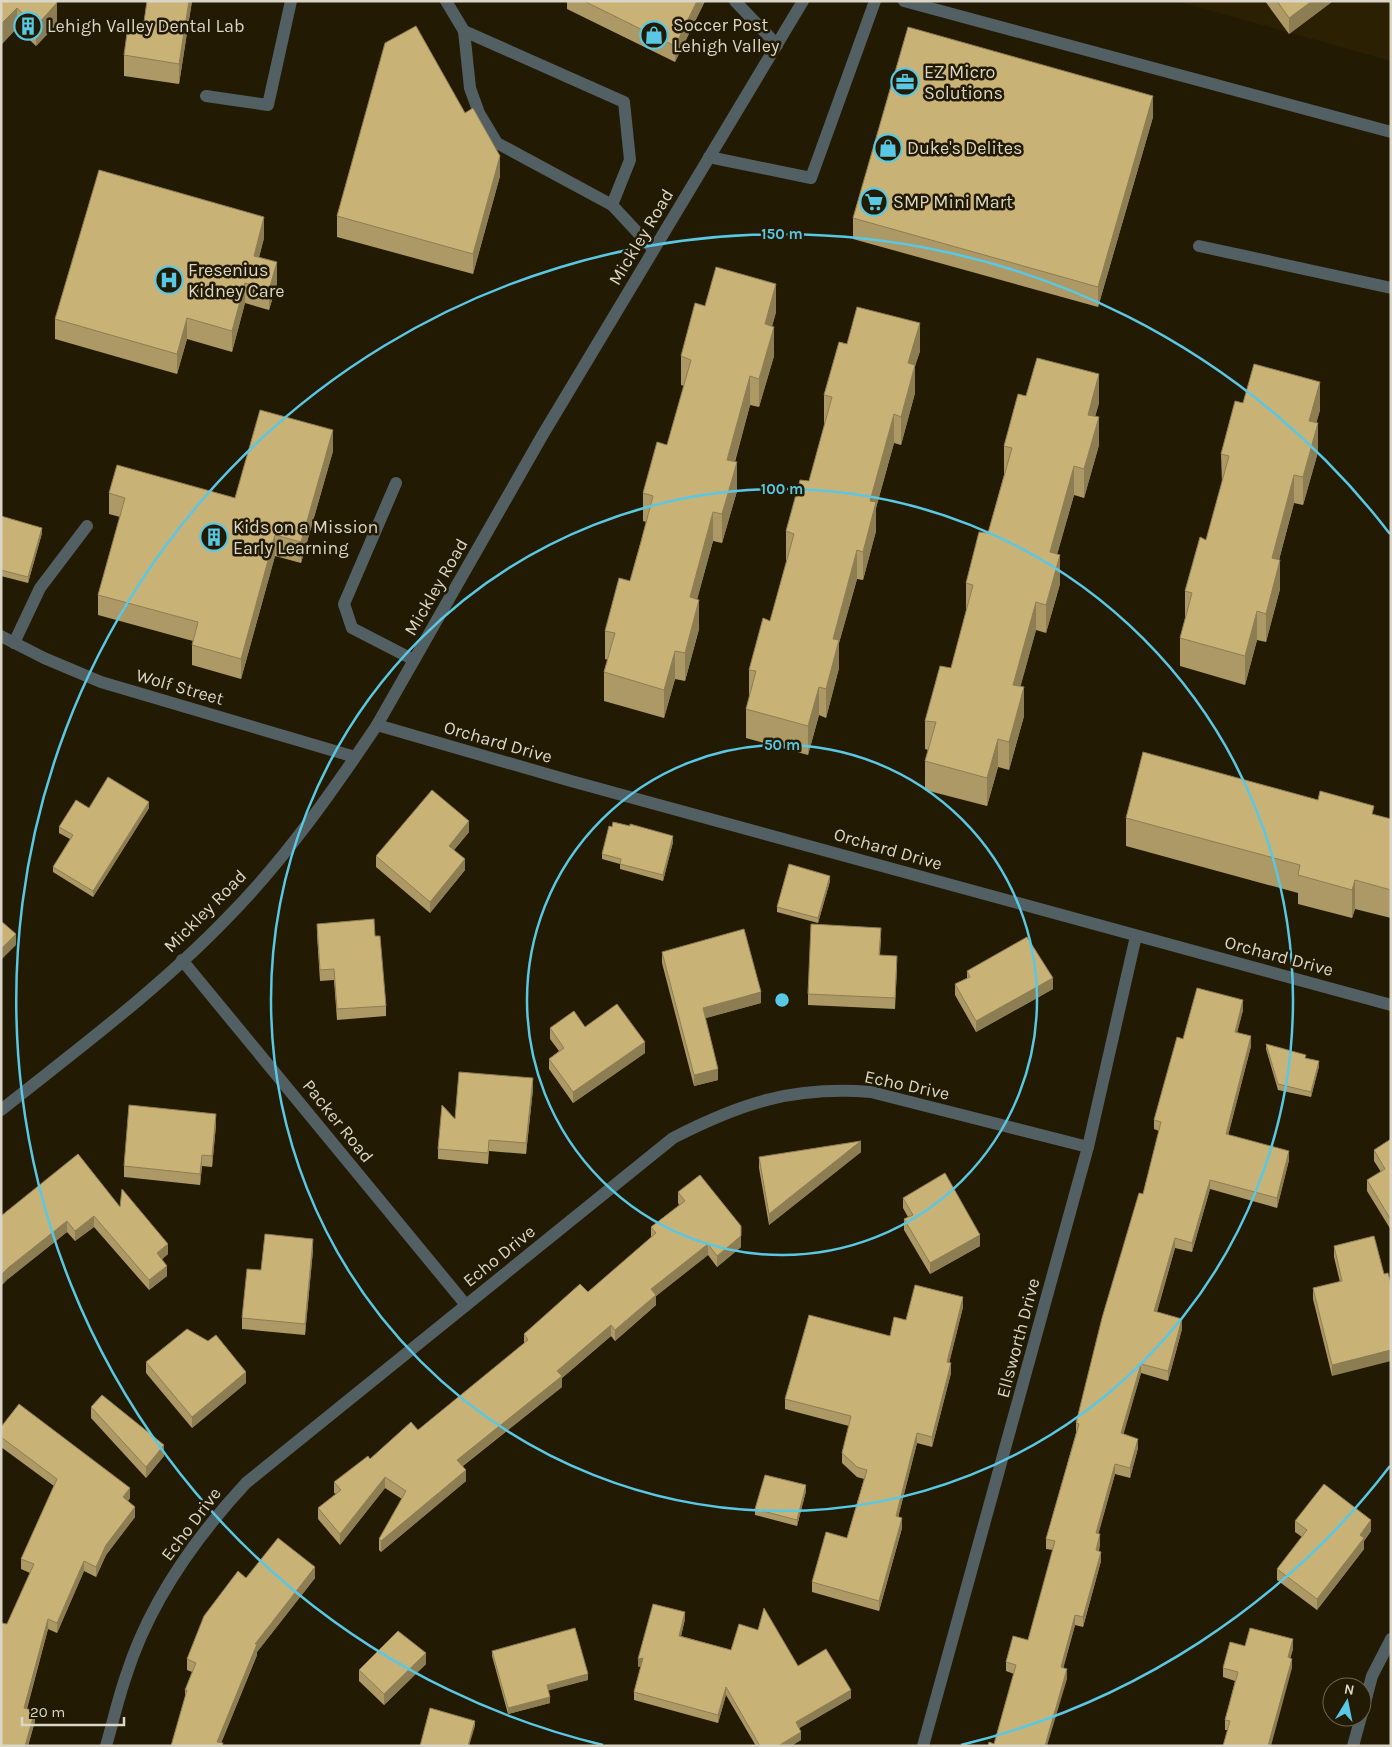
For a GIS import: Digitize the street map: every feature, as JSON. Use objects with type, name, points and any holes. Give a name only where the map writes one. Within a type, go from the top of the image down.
[{"type":"street","points":[[206,96],[268,105],[291,1]]},
{"type":"street","points":[[446,1],[464,31],[470,88],[478,113],[497,142],[612,206],[653,249]]},
{"type":"street","points":[[735,1],[777,45]]},
{"type":"street","name":"Mickley Road","points":[[1,1110],[110,1023],[182,960],[229,916],[296,839],[377,725],[542,436],[803,1]]},
{"type":"street","points":[[709,158],[811,178],[875,1]]},
{"type":"street","points":[[904,1],[1391,132]]},
{"type":"street","points":[[464,31],[624,102],[630,160],[612,206]]},
{"type":"street","points":[[1199,246],[1391,288]]},
{"type":"street","points":[[396,483],[344,604],[352,628],[414,660]]},
{"type":"street","points":[[14,643],[40,588],[87,526]]},
{"type":"street","name":"Wolf Street","points":[[1,636],[101,682],[355,757]]},
{"type":"street","name":"Orchard Drive","points":[[377,725],[571,781],[838,852],[1136,936],[1391,1004]]},
{"type":"street","name":"Ellsworth Drive","points":[[923,1746],[1088,1147],[1136,936]]},
{"type":"street","name":"Packer Road","points":[[182,960],[466,1305]]},
{"type":"street","name":"Echo Drive","points":[[106,1746],[126,1674],[154,1610],[180,1564],[222,1508],[246,1483],[673,1138],[718,1115],[757,1102],[798,1093],[850,1090],[871,1092],[1088,1147]]},
{"type":"street","points":[[1372,1677],[1391,1639]]},
{"type":"street","points":[[1353,1746],[1359,1727]]},
{"type":"shaded area","points":[[1176,1],[1391,1],[1391,61]]},
{"type":"building","points":[[1,1],[56,1],[57,3],[36,26],[17,8],[1,24]]},
{"type":"building","points":[[147,1],[189,1],[179,64],[124,55],[128,26],[143,29]]},
{"type":"building","points":[[584,1],[697,1],[675,46]]},
{"type":"building","points":[[1277,1],[1312,1],[1289,18]]},
{"type":"building","points":[[416,26],[465,113],[473,108],[500,156],[473,254],[337,216],[385,43]]},
{"type":"building","points":[[908,27],[1153,96],[1098,287],[853,218]]},
{"type":"building","name":"Fresenius Kidney Care","points":[[99,170],[264,217],[254,256],[277,262],[269,290],[245,283],[232,331],[187,318],[177,354],[55,319]]},
{"type":"building","points":[[716,267],[776,284],[765,324],[774,327],[759,379],[750,376],[727,460],[737,462],[722,514],[713,512],[690,597],[699,600],[685,653],[675,651],[664,690],[604,672],[615,633],[605,631],[619,578],[630,581],[653,496],[643,493],[657,442],[667,445],[691,360],[681,356],[695,303],[705,306]]},
{"type":"building","points":[[857,307],[920,323],[908,363],[915,365],[901,417],[894,414],[870,501],[876,502],[863,552],[857,550],[833,639],[839,640],[826,689],[819,687],[808,726],[746,709],[756,671],[749,670],[763,618],[770,621],[794,534],[786,531],[800,480],[809,481],[832,397],[824,395],[839,342],[847,344]]},
{"type":"building","points":[[1037,358],[1099,374],[1088,415],[1099,417],[1084,469],[1074,466],[1050,552],[1060,555],[1046,605],[1036,602],[1013,685],[1024,687],[1009,742],[998,739],[987,778],[925,761],[936,722],[925,721],[940,666],[951,668],[973,585],[966,583],[979,532],[988,533],[1012,448],[1004,446],[1018,394],[1026,396]]},
{"type":"building","points":[[1254,364],[1320,382],[1309,421],[1318,423],[1303,477],[1294,475],[1272,558],[1280,560],[1266,614],[1257,611],[1245,656],[1180,638],[1192,593],[1185,591],[1200,537],[1206,540],[1229,456],[1221,454],[1235,401],[1243,403]]},
{"type":"building","name":"Kids on a Mission Early Learning","points":[[260,410],[333,430],[301,542],[275,535],[241,659],[192,645],[198,622],[98,595],[125,498],[109,493],[117,465],[235,498]]},
{"type":"building","points":[[1,516],[42,528],[28,577],[1,570]]},
{"type":"building","points":[[1143,752],[1318,800],[1320,791],[1374,806],[1372,814],[1391,819],[1391,890],[1355,880],[1352,890],[1298,875],[1300,865],[1126,818]]},
{"type":"building","points":[[108,777],[149,802],[93,891],[53,867],[73,835],[59,827],[76,800],[89,808]]},
{"type":"building","points":[[432,790],[469,821],[449,846],[465,859],[430,902],[376,856]]},
{"type":"building","points":[[613,822],[630,826],[630,824],[673,836],[663,875],[620,864],[621,859],[602,854],[609,826],[612,827]]},
{"type":"building","points":[[789,864],[830,876],[818,918],[777,907]]},
{"type":"building","points":[[374,919],[375,936],[380,936],[386,1006],[337,1009],[334,969],[320,970],[317,924]]},
{"type":"building","points":[[1,921],[16,934],[1,949]]},
{"type":"building","points":[[811,924],[881,928],[879,955],[897,956],[895,998],[808,994]]},
{"type":"building","points":[[744,929],[761,992],[703,1008],[718,1069],[694,1075],[662,952]]},
{"type":"building","points":[[1027,937],[1053,978],[976,1021],[955,984],[970,977],[967,971]]},
{"type":"building","points":[[1197,988],[1243,1000],[1235,1032],[1251,1036],[1226,1134],[1289,1151],[1277,1198],[1210,1180],[1192,1243],[1175,1238],[1154,1311],[1182,1319],[1168,1371],[1141,1364],[1121,1433],[1138,1439],[1130,1468],[1115,1464],[1096,1533],[1100,1534],[1096,1550],[1101,1552],[1083,1617],[1075,1615],[1061,1667],[1067,1669],[1045,1746],[988,1746],[989,1742],[994,1744],[1016,1665],[1006,1662],[1013,1636],[1028,1640],[1055,1541],[1046,1539],[1079,1424],[1076,1423],[1102,1318],[1139,1193],[1143,1194],[1161,1122],[1154,1120],[1177,1037],[1183,1039]]},
{"type":"building","points":[[617,1004],[645,1042],[573,1092],[549,1059],[564,1048],[550,1028],[574,1011],[585,1027]]},
{"type":"building","points":[[1266,1044],[1306,1055],[1305,1058],[1319,1061],[1311,1092],[1278,1084]]},
{"type":"building","points":[[459,1072],[533,1078],[526,1143],[489,1140],[488,1153],[438,1149],[442,1105],[455,1119]]},
{"type":"building","points":[[129,1105],[216,1114],[212,1156],[202,1155],[200,1174],[124,1166]]},
{"type":"building","points":[[1391,1139],[1391,1220],[1367,1180],[1385,1169],[1374,1150]]},
{"type":"building","points":[[861,1141],[799,1190],[769,1214],[759,1157]]},
{"type":"building","points":[[78,1154],[120,1207],[122,1189],[168,1244],[157,1253],[167,1266],[149,1280],[94,1216],[75,1231],[67,1221],[1,1275],[1,1216]]},
{"type":"building","points":[[945,1173],[980,1235],[930,1263],[904,1219],[913,1215],[903,1198]]},
{"type":"building","points":[[700,1175],[741,1226],[741,1236],[717,1256],[708,1244],[651,1289],[656,1295],[615,1330],[611,1325],[557,1371],[562,1376],[457,1460],[466,1470],[381,1541],[379,1539],[406,1491],[385,1477],[340,1534],[318,1508],[341,1490],[334,1482],[368,1456],[370,1459],[411,1422],[418,1430],[528,1340],[524,1334],[580,1284],[588,1292],[656,1233],[651,1227],[685,1201],[678,1192]]},
{"type":"building","points":[[265,1234],[313,1239],[305,1324],[242,1318],[247,1269],[261,1270]]},
{"type":"building","points":[[1374,1236],[1384,1274],[1388,1273],[1391,1284],[1391,1350],[1332,1365],[1313,1288],[1342,1281],[1334,1246]]},
{"type":"building","points":[[915,1285],[963,1297],[947,1362],[951,1363],[932,1437],[917,1433],[896,1516],[902,1518],[879,1601],[812,1582],[826,1532],[847,1538],[867,1470],[857,1467],[842,1453],[851,1416],[785,1399],[809,1315],[890,1336],[894,1317],[906,1320]]},
{"type":"building","points":[[187,1329],[208,1341],[216,1335],[246,1372],[192,1417],[146,1362]]},
{"type":"building","points":[[102,1395],[164,1445],[146,1467],[91,1407]]},
{"type":"building","points":[[19,1404],[130,1488],[123,1497],[135,1507],[106,1545],[96,1567],[84,1561],[57,1623],[48,1619],[24,1708],[35,1711],[25,1746],[1,1746],[1,1623],[7,1624],[34,1564],[21,1559],[57,1479],[1,1437],[1,1427]]},
{"type":"building","points":[[765,1475],[806,1485],[797,1520],[755,1509]]},
{"type":"building","points":[[1324,1484],[1371,1520],[1360,1535],[1364,1538],[1317,1599],[1277,1569],[1307,1530],[1295,1521]]},
{"type":"building","points":[[278,1538],[315,1567],[255,1644],[257,1644],[217,1742],[223,1743],[222,1746],[171,1746],[187,1690],[185,1690],[196,1663],[187,1659],[204,1616],[238,1571],[246,1578]]},
{"type":"building","points":[[653,1604],[685,1612],[679,1636],[731,1650],[739,1624],[758,1630],[764,1608],[798,1666],[826,1649],[851,1690],[796,1722],[801,1732],[778,1746],[760,1746],[726,1687],[718,1715],[634,1692],[643,1658],[638,1659]]},
{"type":"building","points":[[575,1628],[588,1674],[547,1685],[550,1697],[508,1708],[492,1651]]},
{"type":"building","points":[[1250,1628],[1293,1639],[1288,1657],[1292,1659],[1268,1746],[1223,1746],[1230,1721],[1225,1720],[1238,1672],[1223,1668],[1230,1642],[1245,1646]]},
{"type":"building","points":[[398,1631],[426,1653],[384,1694],[359,1670]]},
{"type":"building","points":[[430,1708],[475,1721],[468,1746],[420,1746]]},
{"type":"place","name":"Lehigh Valley Dental Lab","points":[[28,26]]},
{"type":"place","name":"Soccer Post Lehigh Valley","points":[[654,35]]},
{"type":"place","name":"EZ Micro Solutions","points":[[905,82]]},
{"type":"place","name":"Duke's Delites","points":[[888,148]]},
{"type":"place","name":"SMP Mini Mart","points":[[874,202]]},
{"type":"place","name":"Fresenius Kidney Care","points":[[169,280]]},
{"type":"place","name":"Kids on a Mission Early Learning","points":[[214,537]]}]
